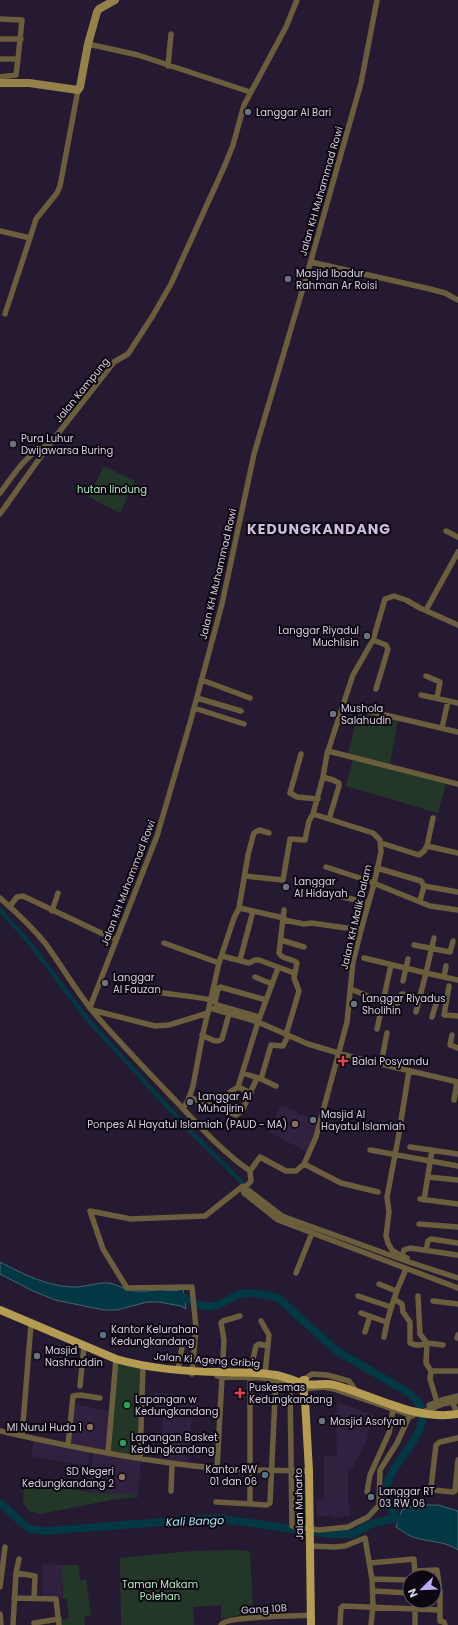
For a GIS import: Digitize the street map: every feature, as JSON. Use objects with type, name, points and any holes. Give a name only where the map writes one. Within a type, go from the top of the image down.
[{"type":"main road","name":"Jalan Ki Ageng Gribig","points":[[0,1310],[84,1346],[143,1366],[178,1370],[250,1372],[276,1375],[304,1385],[320,1381]]},
{"type":"main road","points":[[320,1381],[345,1383],[398,1402],[433,1411],[446,1412],[458,1410]]},
{"type":"main road","points":[[320,1381],[436,1416],[458,1415]]},
{"type":"main road","name":"Jalan Muharto","points":[[304,1385],[308,1471],[311,1625]]},
{"type":"street","points":[[5,314],[36,220],[57,193],[60,186],[78,90],[80,87],[88,44],[97,12],[99,8],[115,0]]},
{"type":"street","name":"Jalan Kampung","points":[[0,514],[49,445],[114,362],[128,354],[132,349],[171,284],[196,234],[230,155],[239,120],[250,92],[286,27],[297,0]]},
{"type":"street","name":"Jalan KH Muhammad Rowi","points":[[91,1009],[116,940],[157,836],[197,698],[222,604],[254,454],[361,84],[376,0]]},
{"type":"street","points":[[0,19],[22,20],[16,75],[0,77]]},
{"type":"street","points":[[168,66],[171,34]]},
{"type":"street","points":[[0,39],[21,39]]},
{"type":"street","points":[[88,44],[138,56],[250,92]]},
{"type":"street","points":[[0,59],[18,59]]},
{"type":"street","points":[[0,83],[30,83],[78,90]]},
{"type":"street","points":[[0,230],[30,238]]},
{"type":"street","points":[[310,262],[430,289],[445,293],[458,300]]},
{"type":"street","points":[[0,494],[2,487],[38,448],[49,445]]},
{"type":"street","points":[[446,531],[458,537]]},
{"type":"street","points":[[426,610],[458,554]]},
{"type":"street","points":[[245,876],[283,880],[289,840],[292,838],[305,840],[309,821],[318,799],[328,751],[343,705],[354,676],[373,640],[382,604],[387,598],[394,596],[406,600],[458,625]]},
{"type":"street","points":[[373,640],[386,645],[388,649],[376,689]]},
{"type":"street","points":[[426,676],[440,682],[437,698]]},
{"type":"street","points":[[202,680],[250,698]]},
{"type":"street","points":[[421,695],[458,702]]},
{"type":"street","points":[[197,698],[241,712]]},
{"type":"street","points":[[442,728],[448,700]]},
{"type":"street","points":[[343,705],[458,732]]},
{"type":"street","points":[[194,708],[244,724]]},
{"type":"street","points":[[328,751],[458,784]]},
{"type":"street","points":[[301,754],[290,793],[297,797],[318,799]]},
{"type":"street","points":[[323,777],[339,783],[329,819]]},
{"type":"street","points":[[313,814],[373,833],[381,843],[419,855],[427,846],[433,818]]},
{"type":"street","points":[[183,1109],[193,1086],[202,1035],[209,1011],[219,963],[234,918],[239,908],[248,855],[254,833],[259,830],[269,833]]},
{"type":"street","name":"Jalan KH Malik Dalam","points":[[304,1164],[316,1137],[347,1022],[353,962],[360,930],[374,884],[381,852],[381,843]]},
{"type":"street","points":[[427,846],[458,853]]},
{"type":"street","points":[[326,867],[430,906],[458,910]]},
{"type":"street","points":[[377,868],[421,880],[424,886],[420,901]]},
{"type":"street","points":[[424,886],[458,892]]},
{"type":"street","points":[[52,911],[58,893]]},
{"type":"street","points":[[335,895],[368,903]]},
{"type":"street","points":[[10,906],[17,897],[23,896],[116,940]]},
{"type":"street","points":[[0,898],[10,906],[44,943],[91,1009],[183,1109],[216,1142],[241,1165],[250,1171]]},
{"type":"street","points":[[239,908],[299,924],[311,923],[360,930]]},
{"type":"street","points":[[189,1097],[234,1115],[238,1114],[242,1111],[259,1079],[271,1046],[283,1046],[299,990],[294,978],[297,965],[295,961],[279,954],[284,910]]},
{"type":"street","points":[[240,960],[253,911]]},
{"type":"street","points":[[416,1012],[434,938]]},
{"type":"street","points":[[280,940],[304,947]]},
{"type":"street","points":[[414,945],[451,952],[453,941]]},
{"type":"street","points":[[164,943],[219,963]]},
{"type":"street","points":[[222,956],[250,963],[256,960],[294,973]]},
{"type":"street","points":[[364,958],[458,980]]},
{"type":"street","points":[[403,981],[408,959]]},
{"type":"street","points":[[377,1029],[391,965]]},
{"type":"street","points":[[444,977],[446,966]]},
{"type":"street","points":[[222,1109],[230,1092],[238,1087],[258,1020],[278,968]]},
{"type":"street","points":[[255,977],[272,984]]},
{"type":"street","points":[[449,986],[444,1015],[458,1016]]},
{"type":"street","points":[[266,1000],[220,987],[218,989],[215,1002],[217,1005],[258,1020],[287,1036],[308,1044],[408,1071],[457,1082],[454,1100]]},
{"type":"street","points":[[351,989],[382,1001],[396,1004],[402,994],[436,1003],[432,1017]]},
{"type":"street","points":[[156,992],[195,996],[211,1000]]},
{"type":"street","points":[[91,1009],[155,1026],[169,1025],[209,1011],[258,1020]]},
{"type":"street","points":[[202,1035],[217,1041],[222,1040],[229,1014]]},
{"type":"street","points":[[381,1064],[387,1033]]},
{"type":"street","points":[[452,1035],[450,1045],[458,1048]]},
{"type":"street","points":[[408,1071],[387,1197],[389,1212],[386,1236],[390,1247],[405,1263],[458,1288]]},
{"type":"street","points":[[243,1073],[276,1086]]},
{"type":"street","points":[[238,1087],[251,1093]]},
{"type":"street","points":[[410,1147],[458,1154]]},
{"type":"street","points":[[370,1150],[458,1166]]},
{"type":"street","points":[[432,1150],[428,1176],[422,1199],[458,1204]]},
{"type":"street","points":[[378,1192],[341,1183],[304,1164],[296,1170],[289,1172],[260,1157],[250,1171],[250,1183],[243,1190],[244,1193],[272,1216],[283,1222],[405,1263],[458,1276]]},
{"type":"street","points":[[428,1176],[458,1180]]},
{"type":"street","points":[[458,1276],[409,1262],[282,1216],[243,1186],[205,1216],[131,1220],[90,1211],[103,1249],[126,1288],[192,1287],[196,1328],[192,1375],[263,1378],[290,1384],[292,1526],[326,1530],[348,1527],[368,1517],[378,1505],[380,1470],[397,1443],[409,1417],[443,1404],[458,1401]]},
{"type":"street","points":[[420,1224],[458,1227]]},
{"type":"street","points":[[296,1273],[312,1233]]},
{"type":"street","points":[[426,1250],[428,1241],[431,1239],[458,1243]]},
{"type":"street","points":[[384,1337],[386,1322],[405,1263],[404,1250],[407,1248],[457,1255]]},
{"type":"street","points":[[379,1284],[396,1291]]},
{"type":"street","points":[[358,1296],[391,1307]]},
{"type":"street","points":[[418,1296],[420,1334],[427,1343],[426,1363],[431,1371],[430,1379],[435,1403]]},
{"type":"street","points":[[394,1299],[402,1304],[403,1312],[409,1319],[410,1343],[421,1346],[427,1343],[442,1345]]},
{"type":"street","points":[[433,1301],[458,1304]]},
{"type":"street","points":[[361,1313],[386,1322]]},
{"type":"street","points":[[217,1468],[224,1338],[221,1323],[240,1316]]},
{"type":"street","points":[[364,1332],[370,1316]]},
{"type":"street","points":[[409,1319],[420,1318]]},
{"type":"street","points":[[261,1321],[269,1335],[264,1374]]},
{"type":"street","points":[[22,1436],[31,1324]]},
{"type":"street","points":[[250,1504],[250,1372],[256,1346],[259,1344],[267,1346]]},
{"type":"street","points":[[80,1386],[84,1346]]},
{"type":"street","points":[[178,1370],[182,1347]]},
{"type":"street","points":[[108,1453],[116,1358]]},
{"type":"street","points":[[140,1458],[143,1366]]},
{"type":"street","points":[[431,1371],[458,1371]]},
{"type":"street","points":[[356,1397],[351,1382],[341,1378],[316,1374],[310,1375],[304,1385],[324,1387],[410,1414],[435,1403],[458,1396]]},
{"type":"street","points":[[216,1502],[267,1505],[270,1503],[276,1375]]},
{"type":"street","points":[[68,1445],[73,1396],[80,1395],[100,1398]]},
{"type":"street","points":[[450,1398],[458,1415]]},
{"type":"street","points":[[367,1492],[370,1475],[389,1433],[394,1410]]},
{"type":"street","points":[[0,1430],[22,1436],[172,1464],[217,1468],[308,1471]]},
{"type":"street","points":[[458,1438],[440,1442],[436,1445],[431,1488],[433,1490],[455,1491],[458,1460]]},
{"type":"street","points":[[170,1491],[172,1464]]},
{"type":"street","points":[[310,1544],[345,1546],[365,1538],[370,1563],[373,1591],[371,1625]]},
{"type":"street","points":[[0,1586],[5,1547]]},
{"type":"street","points":[[13,1625],[16,1573],[19,1559]]},
{"type":"street","points":[[370,1563],[414,1559],[415,1569]]},
{"type":"street","points":[[16,1573],[35,1576],[34,1599]]},
{"type":"street","points":[[372,1579],[402,1580]]},
{"type":"street","points":[[373,1591],[402,1593]]},
{"type":"street","points":[[14,1598],[56,1599],[59,1622],[34,1623]]},
{"type":"street","points":[[340,1625],[342,1606],[402,1608]]},
{"type":"street","points":[[415,1625],[414,1609],[440,1610],[440,1621],[444,1622],[445,1625]]},
{"type":"street","points":[[0,1614],[1,1625]]},
{"type":"street","name":"Gang 10B","points":[[221,1625],[225,1621],[248,1618],[311,1615]]},
{"type":"shaded area","name":"Ponpes Al Hayatul Islamiah (PAUD - MA)","points":[[281,1105],[297,1111],[297,1114],[309,1117],[319,1117],[316,1132],[307,1152],[269,1132]]},
{"type":"shaded area","points":[[0,1262],[36,1279],[56,1285],[79,1287],[105,1283],[136,1291],[175,1291],[183,1289],[186,1309],[181,1306],[159,1302],[147,1302],[117,1310],[104,1310],[55,1300],[33,1291],[0,1274]]},
{"type":"shaded area","points":[[154,1392],[189,1396],[189,1402],[200,1403],[199,1410],[188,1410],[188,1414],[192,1414],[188,1462],[160,1459],[163,1414],[153,1413]]},
{"type":"shaded area","points":[[337,1402],[373,1415],[366,1442],[352,1469],[348,1469],[350,1516],[333,1518],[332,1516],[317,1516],[316,1500],[324,1499],[324,1456],[337,1455]]},
{"type":"shaded area","name":"MI Nurul Huda 1","points":[[73,1404],[110,1411],[108,1450],[70,1443]]},
{"type":"shaded area","points":[[34,1440],[90,1450],[88,1466],[31,1456]]},
{"type":"shaded area","name":"SD Negeri Kedungkandang 2","points":[[93,1452],[141,1461],[138,1495],[89,1492]]},
{"type":"shaded area","points":[[415,1505],[438,1505],[458,1511],[458,1550],[443,1543],[413,1537],[396,1527],[402,1510]]},
{"type":"shaded area","points":[[42,1564],[62,1565],[62,1598],[43,1598]]},
{"type":"green space","name":"hutan lindung","points":[[104,466],[135,481],[120,513],[89,497]]},
{"type":"green space","points":[[359,710],[398,720],[390,764],[348,754]]},
{"type":"green space","points":[[353,759],[446,784],[438,813],[346,786]]},
{"type":"green space","points":[[117,1363],[141,1369],[137,1455],[111,1451]]},
{"type":"green space","points":[[24,1482],[89,1492],[138,1495],[138,1497],[111,1500],[40,1514],[28,1511],[23,1501]]},
{"type":"green space","name":"Taman Makam Polehan","points":[[192,1551],[250,1551],[253,1612],[221,1619],[221,1605],[193,1607],[194,1625],[121,1625],[120,1558]]},
{"type":"green space","points":[[62,1565],[79,1565],[80,1580],[86,1579],[91,1615],[84,1617],[85,1625],[61,1625],[60,1621],[69,1618],[67,1599],[63,1599]]},
{"type":"waterway","points":[[0,910],[28,941],[88,1020],[188,1129],[248,1188]]},
{"type":"waterway","points":[[175,1295],[196,1304],[206,1306],[218,1305],[235,1296],[245,1293],[262,1294],[278,1298],[337,1351],[409,1393],[419,1405],[422,1417],[420,1429],[389,1478],[386,1494],[396,1518]]},
{"type":"waterway","name":"Kali Bango","points":[[0,1503],[29,1529],[44,1531],[215,1518],[329,1534],[353,1534],[371,1524],[396,1518],[400,1519]]},
{"type":"place","name":"Langgar Al Bari","points":[[248,112]]},
{"type":"place","name":"Masjid Ibadur Rahman Ar Roisi","points":[[288,279]]},
{"type":"place","name":"Pura Luhur Dwijawarsa Buring","points":[[13,444]]},
{"type":"place","name":"Langgar Riyadul Muchlisin","points":[[367,636]]},
{"type":"place","name":"Mushola Salahudin","points":[[333,714]]},
{"type":"place","name":"Langgar Al Hidayah","points":[[286,887]]},
{"type":"place","name":"Langgar Al Fauzan","points":[[105,983]]},
{"type":"place","name":"Langgar Riyadus Sholihin","points":[[354,1004]]},
{"type":"place","name":"Balai Posyandu","points":[[343,1061]]},
{"type":"place","name":"Langgar Al Muhajirin","points":[[190,1102]]},
{"type":"place","name":"Masjid Al Hayatul Islamiah","points":[[313,1120]]},
{"type":"place","name":"Ponpes Al Hayatul Islamiah (PAUD - MA)","points":[[295,1124]]},
{"type":"place","name":"Kantor Kelurahan Kedungkandang","points":[[103,1335]]},
{"type":"place","name":"Masjid Nashruddin","points":[[37,1356]]},
{"type":"place","name":"Puskesmas Kedungkandang","points":[[240,1393]]},
{"type":"place","name":"Lapangan w Kedungkandang","points":[[127,1405]]},
{"type":"place","name":"Masjid Asofyan","points":[[322,1421]]},
{"type":"place","name":"MI Nurul Huda 1","points":[[90,1427]]},
{"type":"place","name":"Lapangan Basket Kedungkandang","points":[[123,1443]]},
{"type":"place","name":"Kantor RW 01 dan 06","points":[[265,1475]]},
{"type":"place","name":"SD Negeri Kedungkandang 2","points":[[122,1477]]},
{"type":"place","name":"Langgar RT 03 RW 06","points":[[371,1497]]},
{"type":"district","name":"KEDUNGKANDANG","points":[[319,529]]}]
